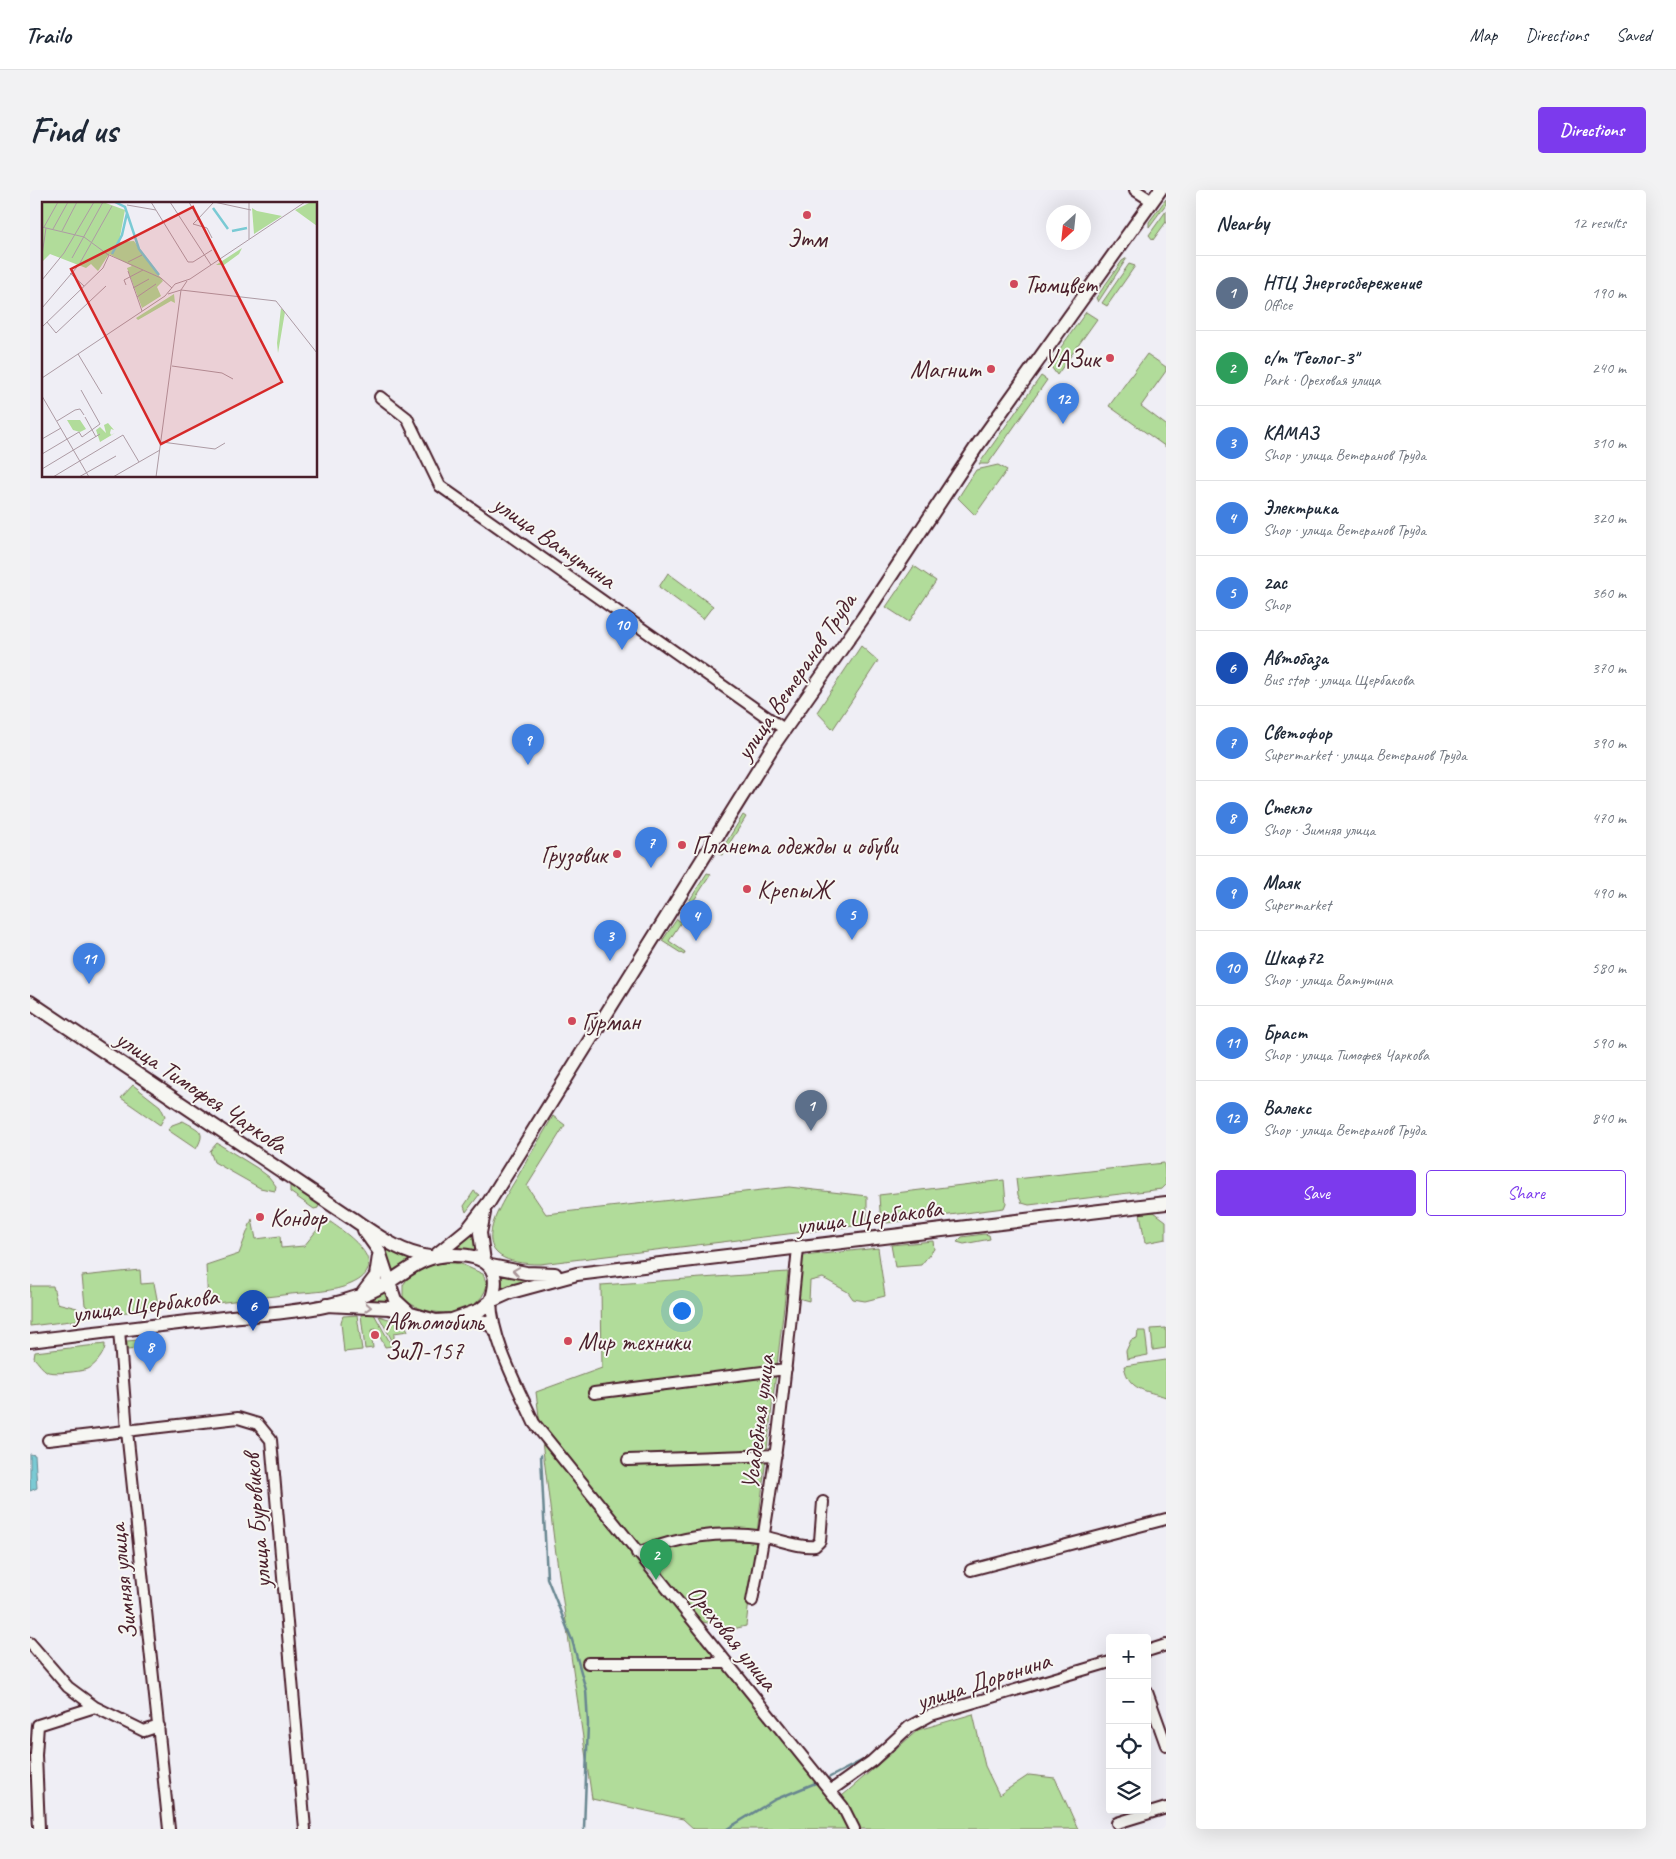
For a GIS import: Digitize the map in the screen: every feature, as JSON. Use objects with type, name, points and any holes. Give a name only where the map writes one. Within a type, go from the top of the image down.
[{"type":"main road","name":"улица Ветеранов Труда","points":[[489,1202],[784,729],[862,618],[993,422],[1160,190]]},
{"type":"main road","name":"улица Тимофея Чаркова","points":[[30,1002],[350,1217]]},
{"type":"main road","points":[[326,1306],[390,1282],[411,1266],[434,1256],[468,1229],[489,1202]]},
{"type":"main road","points":[[489,1202],[482,1218],[480,1233],[487,1264],[495,1275],[496,1285],[491,1301]]},
{"type":"main road","name":"улица Щербакова","points":[[577,1274],[1166,1203]]},
{"type":"main road","points":[[350,1217],[364,1230],[379,1251],[395,1300],[410,1313]]},
{"type":"main road","points":[[350,1217],[410,1253],[434,1256],[455,1255],[526,1273],[577,1274]]},
{"type":"main road","points":[[362,1294],[376,1276],[379,1251]]},
{"type":"main road","points":[[326,1306],[389,1308],[436,1320],[466,1316],[491,1301],[528,1286],[577,1274]]},
{"type":"main road","name":"улица Щербакова","points":[[30,1341],[326,1306]]},
{"type":"street","points":[[1135,190],[1152,201]]},
{"type":"street","name":"улица Ватутина","points":[[380,397],[407,418],[440,486],[784,729]]},
{"type":"street","name":"Усадебная улица","points":[[752,1600],[764,1537],[776,1455],[798,1248]]},
{"type":"street","name":"Ореховая улица","points":[[491,1301],[491,1315],[511,1372],[534,1423],[830,1791]]},
{"type":"street","points":[[466,1316],[485,1321],[497,1332]]},
{"type":"street","name":"Зимняя улица","points":[[119,1330],[127,1431],[169,1829]]},
{"type":"street","points":[[594,1393],[786,1369]]},
{"type":"street","name":"улица Буровиков","points":[[48,1440],[238,1418],[258,1424],[271,1440],[305,1829]]},
{"type":"street","points":[[628,1460],[776,1455]]},
{"type":"street","points":[[637,1553],[676,1540],[708,1534],[764,1537],[815,1546],[820,1541],[823,1502]]},
{"type":"street","points":[[972,1570],[1166,1518]]},
{"type":"street","points":[[30,1642],[68,1687],[95,1707],[144,1731],[159,1726]]},
{"type":"street","points":[[1151,1650],[1166,1646]]},
{"type":"street","points":[[588,1663],[727,1663]]},
{"type":"street","name":"улица Доронина","points":[[830,1791],[872,1761],[909,1727],[931,1715],[1106,1663]]},
{"type":"street","points":[[1151,1703],[1166,1745]]},
{"type":"street","points":[[38,1829],[34,1726],[95,1707]]},
{"type":"street","points":[[830,1791],[843,1806],[854,1829]]},
{"type":"street","points":[[1117,1823],[1166,1808]]},
{"type":"green space","points":[[1166,199],[1166,204],[1149,227],[1149,222]]},
{"type":"green space","points":[[1166,211],[1166,222],[1153,240],[1149,235]]},
{"type":"green space","points":[[1127,258],[1098,302],[1096,298],[1122,261]]},
{"type":"green space","points":[[1129,264],[1135,266],[1107,306],[1102,303]]},
{"type":"green space","points":[[1086,312],[1097,319],[1057,375],[1049,364]]},
{"type":"green space","points":[[1147,354],[1166,367],[1166,371],[1141,406],[1166,425],[1166,447],[1109,406]]},
{"type":"green space","points":[[1041,376],[1047,380],[988,464],[979,464]]},
{"type":"green space","points":[[998,465],[1007,470],[975,515],[958,498],[976,470]]},
{"type":"green space","points":[[914,566],[936,581],[909,622],[886,607]]},
{"type":"green space","points":[[668,573],[713,606],[703,619],[659,587]]},
{"type":"green space","points":[[861,646],[878,661],[833,729],[817,712]]},
{"type":"green space","points":[[743,815],[746,817],[722,855],[719,854]]},
{"type":"green space","points":[[707,873],[711,874],[687,911],[684,909]]},
{"type":"green space","points":[[677,919],[681,922],[669,941],[685,952],[684,955],[662,941]]},
{"type":"green space","points":[[133,1085],[160,1106],[165,1116],[160,1125],[121,1098]]},
{"type":"green space","points":[[553,1116],[565,1125],[527,1186],[546,1214],[789,1187],[867,1196],[867,1221],[862,1225],[540,1264],[516,1262],[501,1256],[493,1247],[491,1236],[493,1222],[508,1192]]},
{"type":"green space","points":[[183,1121],[200,1132],[201,1138],[196,1149],[168,1130],[172,1125]]},
{"type":"green space","points":[[217,1143],[269,1177],[276,1186],[275,1191],[260,1188],[214,1162],[210,1151]]},
{"type":"green space","points":[[1164,1163],[1166,1185],[1162,1189],[1029,1205],[1022,1203],[1018,1195],[1016,1179]]},
{"type":"green space","points":[[1004,1180],[1006,1203],[1004,1208],[887,1223],[880,1211],[879,1195]]},
{"type":"green space","points":[[290,1186],[293,1186],[319,1203],[318,1208],[314,1209],[290,1192]]},
{"type":"green space","points":[[474,1191],[479,1195],[466,1212],[464,1206]]},
{"type":"green space","points":[[1154,1212],[1166,1221],[1166,1239],[1145,1243],[1140,1213]]},
{"type":"green space","points":[[252,1219],[256,1239],[280,1236],[281,1248],[304,1246],[326,1219],[354,1240],[362,1249],[367,1259],[368,1268],[363,1276],[351,1284],[337,1289],[208,1304],[206,1265],[239,1254]]},
{"type":"green space","points":[[475,1228],[473,1238],[476,1256],[453,1250]]},
{"type":"green space","points":[[989,1235],[990,1239],[964,1244],[957,1242],[962,1237]]},
{"type":"green space","points":[[380,1241],[413,1258],[392,1271]]},
{"type":"green space","points":[[933,1241],[934,1249],[921,1265],[895,1267],[891,1245]]},
{"type":"green space","points":[[878,1248],[885,1296],[865,1301],[853,1299],[848,1292],[823,1278],[810,1281],[809,1301],[798,1298],[803,1256]]},
{"type":"green space","points":[[444,1262],[461,1264],[483,1274],[487,1285],[482,1296],[474,1305],[463,1310],[437,1312],[424,1310],[403,1298],[403,1285],[411,1276],[426,1267]]},
{"type":"green space","points":[[140,1270],[141,1284],[154,1283],[159,1309],[96,1315],[85,1305],[82,1276]]},
{"type":"green space","points":[[788,1272],[746,1626],[733,1629],[699,1621],[834,1803],[918,1730],[973,1714],[985,1766],[999,1795],[1029,1775],[1055,1778],[1078,1829],[694,1829],[683,1819],[592,1799],[554,1540],[536,1392],[602,1368],[601,1285]]},
{"type":"green space","points":[[501,1273],[534,1278],[503,1288]]},
{"type":"green space","points":[[30,1286],[53,1286],[57,1303],[77,1308],[80,1314],[79,1320],[30,1326]]},
{"type":"green space","points":[[386,1289],[390,1305],[357,1302]]},
{"type":"green space","points":[[374,1314],[392,1346],[385,1347],[376,1329],[371,1330],[373,1348],[365,1349],[361,1315]]},
{"type":"green space","points":[[357,1315],[362,1350],[344,1352],[341,1322],[343,1316]]},
{"type":"green space","points":[[379,1316],[405,1324],[408,1331],[394,1333],[394,1344]]},
{"type":"green space","points":[[1166,1328],[1166,1348],[1153,1350],[1151,1329]]},
{"type":"green space","points":[[1138,1331],[1145,1331],[1148,1355],[1127,1359],[1126,1351],[1131,1340],[1137,1338]]},
{"type":"green space","points":[[149,1339],[150,1348],[127,1350],[127,1341]]},
{"type":"green space","points":[[105,1344],[104,1351],[97,1362],[88,1369],[74,1372],[48,1372],[34,1358],[35,1352]]},
{"type":"green space","points":[[1166,1360],[1166,1397],[1145,1391],[1134,1385],[1126,1374],[1124,1366]]},
{"type":"water","points":[[30,1454],[35,1455],[37,1488],[30,1491]]},
{"type":"waterway","points":[[541,1455],[547,1578],[572,1640],[586,1690],[588,1724],[584,1829]]},
{"type":"waterway","points":[[828,1778],[865,1759]]},
{"type":"waterway","points":[[727,1829],[774,1800],[818,1782]]},
{"type":"place","name":"Этм","points":[[807,215]]},
{"type":"place","name":"Тюмцвет","points":[[1014,284]]},
{"type":"place","name":"УАЗик","points":[[1110,358]]},
{"type":"place","name":"Магнит","points":[[991,369]]},
{"type":"place","name":"Валекс","points":[[1063,424]]},
{"type":"place","name":"Шкаф72","points":[[622,650]]},
{"type":"place","name":"Маяк","points":[[528,765]]},
{"type":"place","name":"Планета одежды и обуви","points":[[682,845]]},
{"type":"place","name":"Грузовик","points":[[617,854]]},
{"type":"place","name":"Светофор","points":[[651,868]]},
{"type":"place","name":"КрепыЖ","points":[[747,889]]},
{"type":"place","name":"2ас","points":[[852,940]]},
{"type":"place","name":"Электрика","points":[[696,941]]},
{"type":"place","name":"КАМАЗ","points":[[610,961]]},
{"type":"place","name":"Браст","points":[[89,984]]},
{"type":"place","name":"Гурман","points":[[572,1021]]},
{"type":"place","name":"НТЦ Энергосбережение","points":[[811,1131]]},
{"type":"place","name":"Кондор","points":[[260,1217]]},
{"type":"place","name":"Автобаза","points":[[253,1331]]},
{"type":"place","name":"Автомобиль ЗиЛ-157","points":[[375,1335]]},
{"type":"place","name":"Мир техники","points":[[568,1341]]},
{"type":"place","name":"Стекло","points":[[150,1372]]},
{"type":"place","name":"с/т \"Геолог-3\"","points":[[656,1580]]}]
